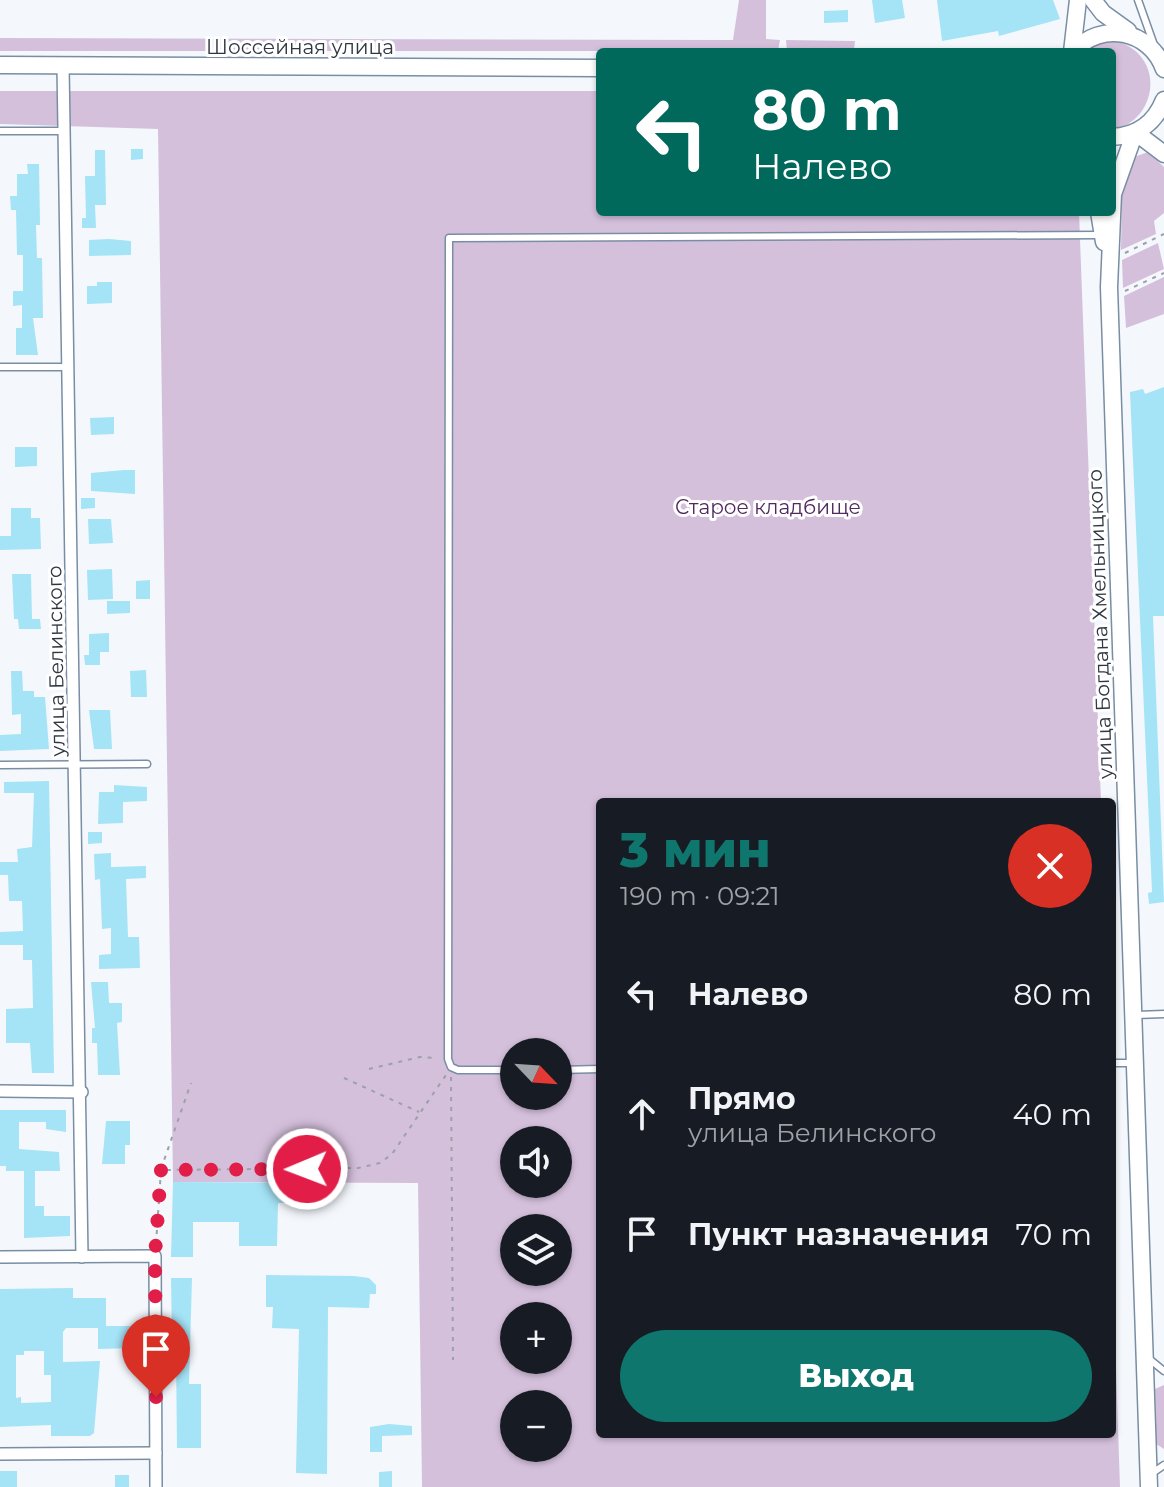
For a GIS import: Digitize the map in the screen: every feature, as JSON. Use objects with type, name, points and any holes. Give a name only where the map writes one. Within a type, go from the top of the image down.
[{"type":"main road","points":[[1073,48],[1078,0]]},
{"type":"main road","points":[[1093,0],[1103,13],[1136,37],[1161,63]]},
{"type":"main road","points":[[1079,48],[1101,34],[1119,32],[1136,37]]},
{"type":"main road","name":"Шоссейная улица","points":[[0,65],[596,68]]},
{"type":"main road","points":[[1116,136],[1135,132],[1153,119],[1164,100]]},
{"type":"main road","points":[[1135,132],[1164,154]]},
{"type":"main road","name":"улица Богдана Хмельницкого","points":[[1116,186],[1135,132]]},
{"type":"main road","name":"улица Богдана Хмельницкого","points":[[1100,216],[1117,290]]},
{"type":"main road","name":"улица Богдана Хмельницкого","points":[[1114,216],[1133,1015],[1149,1482]]},
{"type":"street","name":"улица Белинского","points":[[63,66],[82,1092],[82,1257]]},
{"type":"street","points":[[0,1091],[82,1092]]},
{"type":"street","points":[[0,1257],[155,1256],[156,1487]]},
{"type":"street","points":[[0,1454],[156,1453]]},
{"type":"lane","points":[[1138,0],[1161,63]]},
{"type":"lane","points":[[0,131],[64,131]]},
{"type":"lane","points":[[500,1070],[462,1071],[451,1067],[448,1015],[449,238],[1103,235]]},
{"type":"lane","points":[[0,367],[68,367]]},
{"type":"lane","points":[[0,765],[147,764]]},
{"type":"lane","points":[[1133,1015],[1164,1014]]},
{"type":"lane","points":[[1116,1063],[1135,1063]]},
{"type":"lane","points":[[572,1070],[596,1069]]},
{"type":"lane","points":[[1144,1355],[1164,1371]]},
{"type":"lane","points":[[1149,1482],[1164,1465]]},
{"type":"path","points":[[1121,255],[1164,234]]},
{"type":"path","points":[[1117,290],[1164,273]]},
{"type":"path","points":[[369,1069],[426,1056],[441,1059],[451,1067]]},
{"type":"path","points":[[161,1170],[369,1166],[392,1154],[451,1067]]},
{"type":"path","points":[[451,1067],[453,1360]]},
{"type":"path","points":[[344,1078],[419,1112]]},
{"type":"path","points":[[155,1256],[161,1170],[191,1083]]},
{"type":"green space","points":[[739,0],[766,0],[766,39],[780,40],[779,48],[0,51],[0,38],[733,40]]},
{"type":"green space","points":[[786,40],[855,41],[854,48],[787,48]]},
{"type":"green space","points":[[1108,40],[1126,45],[1140,55],[1148,68],[1148,98],[1141,112],[1129,124],[1116,129],[1116,48],[1091,48]]},
{"type":"green space","name":"Старое кладбище","points":[[0,91],[596,91],[596,216],[1079,216],[1101,798],[596,798],[596,1438],[1116,1438],[1116,1369],[1120,1487],[422,1487],[418,1183],[173,1182],[158,129],[0,124]]},
{"type":"green space","points":[[1148,152],[1164,167],[1164,213],[1154,221],[1156,234],[1121,250],[1122,191],[1134,157]]},
{"type":"green space","points":[[1158,243],[1164,269],[1123,288],[1122,260]]},
{"type":"green space","points":[[1164,277],[1164,314],[1126,328],[1124,296]]},
{"type":"green space","points":[[1164,1385],[1164,1449],[1156,1444],[1155,1389]]},
{"type":"building","points":[[872,0],[902,0],[905,18],[875,23]]},
{"type":"building","points":[[937,0],[1053,0],[1060,19],[999,36],[998,31],[942,41]]},
{"type":"building","points":[[848,10],[848,22],[824,23],[824,11]]},
{"type":"building","points":[[131,149],[143,149],[143,159],[131,160]]},
{"type":"building","points":[[95,150],[105,150],[106,205],[95,205],[96,228],[82,228],[82,218],[86,218],[85,176],[95,176]]},
{"type":"building","points":[[27,164],[39,164],[40,225],[36,225],[37,258],[42,258],[43,318],[33,318],[38,355],[16,355],[16,328],[22,328],[22,305],[13,306],[13,291],[23,291],[23,255],[17,255],[16,210],[11,210],[10,196],[17,196],[17,174],[28,174]]},
{"type":"building","points":[[89,240],[131,241],[131,255],[89,256]]},
{"type":"building","points":[[97,282],[112,282],[112,303],[87,304],[87,286],[97,286]]},
{"type":"building","points":[[1164,387],[1164,616],[1153,616],[1164,902],[1149,904],[1148,893],[1152,892],[1130,392],[1143,389],[1145,394]]},
{"type":"building","points":[[114,417],[114,434],[91,435],[90,418]]},
{"type":"building","points":[[15,447],[37,447],[37,466],[15,467]]},
{"type":"building","points":[[135,470],[135,494],[91,491],[91,473]]},
{"type":"building","points":[[81,498],[95,498],[95,508],[81,509]]},
{"type":"building","points":[[11,508],[31,508],[31,518],[40,518],[41,549],[0,550],[0,536],[11,536]]},
{"type":"building","points":[[88,519],[111,519],[113,543],[89,544]]},
{"type":"building","points":[[112,569],[113,599],[88,600],[87,570]]},
{"type":"building","points":[[12,574],[31,574],[32,619],[40,619],[41,629],[19,629],[18,619],[14,619]]},
{"type":"building","points":[[150,580],[150,599],[136,599],[136,581]]},
{"type":"building","points":[[107,601],[130,601],[130,613],[107,614]]},
{"type":"building","points":[[109,633],[109,652],[100,652],[100,665],[85,665],[84,655],[89,655],[89,634]]},
{"type":"building","points":[[146,670],[147,697],[131,697],[130,671]]},
{"type":"building","points":[[11,671],[22,671],[23,691],[34,691],[34,697],[45,697],[49,749],[0,751],[0,735],[21,734],[21,714],[12,715]]},
{"type":"building","points":[[89,710],[110,710],[112,749],[94,749]]},
{"type":"building","points":[[49,781],[54,1073],[32,1073],[30,1043],[6,1043],[6,1009],[33,1008],[32,960],[23,960],[23,945],[0,945],[0,932],[23,931],[22,901],[9,901],[8,875],[0,875],[0,862],[18,862],[17,849],[32,847],[34,793],[4,793],[4,782]]},
{"type":"building","points":[[114,785],[147,787],[147,801],[123,802],[123,823],[98,824],[99,792],[114,792]]},
{"type":"building","points":[[88,832],[102,832],[102,843],[88,844]]},
{"type":"building","points":[[111,853],[111,867],[146,866],[146,878],[126,879],[128,937],[139,937],[140,968],[99,969],[99,955],[111,954],[111,928],[102,929],[100,879],[95,880],[94,854]]},
{"type":"building","points":[[91,982],[108,982],[109,1003],[122,1003],[122,1022],[117,1023],[120,1075],[98,1075],[97,1043],[92,1043],[92,1028],[95,1028]]},
{"type":"building","points":[[0,1110],[66,1110],[66,1132],[46,1129],[46,1122],[19,1122],[19,1149],[59,1152],[60,1171],[35,1171],[35,1206],[44,1206],[44,1216],[70,1216],[70,1236],[24,1238],[24,1171],[6,1171],[6,1166],[0,1166]]},
{"type":"building","points":[[106,1121],[130,1121],[130,1145],[125,1145],[125,1164],[102,1164]]},
{"type":"building","points":[[173,1182],[330,1183],[330,1203],[278,1203],[277,1246],[239,1246],[239,1222],[193,1222],[193,1257],[171,1257]]},
{"type":"building","points":[[266,1275],[354,1276],[369,1278],[376,1285],[376,1294],[370,1294],[369,1308],[328,1307],[327,1474],[296,1473],[299,1329],[272,1328],[273,1307],[266,1307]]},
{"type":"building","points":[[171,1278],[192,1278],[189,1384],[201,1384],[201,1448],[177,1448],[176,1353],[166,1353],[166,1342],[172,1342]]},
{"type":"building","points":[[73,1288],[73,1298],[106,1298],[106,1326],[134,1326],[134,1348],[98,1349],[98,1328],[66,1328],[63,1332],[63,1362],[100,1361],[94,1433],[90,1436],[51,1436],[51,1425],[0,1427],[0,1289]],"holes":[[[24,1351],[44,1351],[44,1375],[51,1375],[51,1402],[21,1403],[21,1397],[16,1398],[16,1355],[24,1355]]]},
{"type":"building","points":[[389,1424],[412,1426],[412,1435],[382,1436],[382,1452],[370,1452],[370,1427]]},
{"type":"building","points":[[0,1471],[17,1471],[17,1487],[0,1487]]},
{"type":"building","points":[[392,1471],[392,1487],[379,1487],[379,1472]]},
{"type":"building","points":[[115,1475],[129,1475],[129,1487],[115,1487]]},
{"type":"route","points":[[156,1397],[155,1256],[161,1170],[307,1169]]}]
